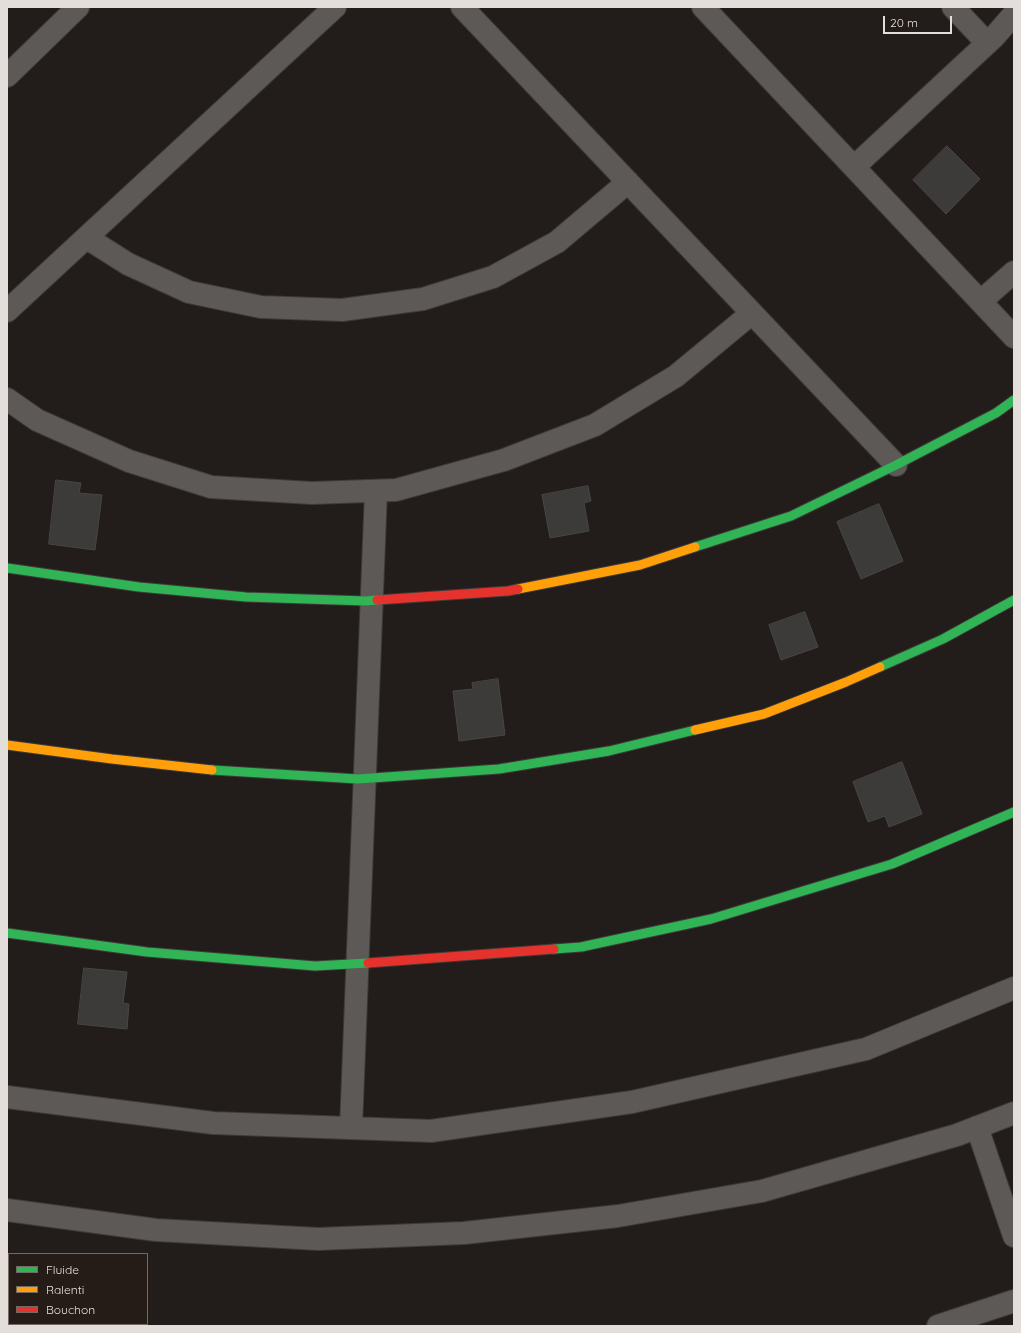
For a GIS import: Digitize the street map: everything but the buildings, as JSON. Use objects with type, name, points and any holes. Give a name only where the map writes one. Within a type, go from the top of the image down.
[{"type":"street","points":[[7,76],[78,7]]},
{"type":"street","points":[[7,311],[335,7]]},
{"type":"street","points":[[462,7],[896,465]]},
{"type":"street","points":[[703,7],[1014,337]]},
{"type":"street","points":[[953,7],[987,43]]},
{"type":"street","points":[[854,167],[987,43],[1014,14]]},
{"type":"street","points":[[86,238],[128,264],[189,292],[260,307],[342,310],[423,299],[493,277],[557,242],[628,182]]},
{"type":"street","points":[[981,302],[1014,272]]},
{"type":"street","points":[[7,399],[37,420],[129,461],[211,487],[312,494],[396,490],[504,460],[595,425],[676,376],[752,313]]},
{"type":"street","points":[[7,568],[139,587],[246,597],[372,600],[508,591],[640,565],[791,516],[896,465],[996,413],[1014,400]]},
{"type":"street","points":[[351,1128],[376,491]]},
{"type":"street","points":[[7,746],[112,760],[232,772],[365,778],[499,768],[609,752],[764,714],[846,682],[943,639],[1014,600]]},
{"type":"street","points":[[7,933],[147,952],[315,966],[580,947],[711,919],[892,864],[1014,812]]},
{"type":"street","points":[[7,1097],[213,1123],[431,1131],[632,1102],[866,1049],[1014,988]]},
{"type":"street","points":[[7,1210],[156,1230],[318,1239],[464,1233],[618,1216],[762,1191],[957,1135],[1014,1113]]},
{"type":"street","points":[[977,1127],[1014,1236]]},
{"type":"street","points":[[938,1326],[1014,1301]]},
{"type":"traffic: fast","points":[[695,547],[791,516],[896,465],[996,413],[1014,400]]},
{"type":"traffic: fast","points":[[7,568],[139,587],[246,597],[366,601],[377,600]]},
{"type":"traffic: fast","points":[[880,667],[943,639],[1014,600]]},
{"type":"traffic: fast","points":[[212,770],[358,779],[499,769],[609,751],[695,730]]},
{"type":"traffic: fast","points":[[554,949],[581,947],[711,919],[892,864],[1014,812]]},
{"type":"traffic: fast","points":[[7,933],[147,952],[315,966],[368,963]]},
{"type":"traffic: slow","points":[[518,589],[640,565],[695,547]]},
{"type":"traffic: slow","points":[[695,730],[764,714],[880,667]]},
{"type":"traffic: slow","points":[[7,745],[212,770]]},
{"type":"traffic: jam","points":[[377,600],[508,591],[518,589]]},
{"type":"traffic: jam","points":[[368,963],[554,949]]}]
